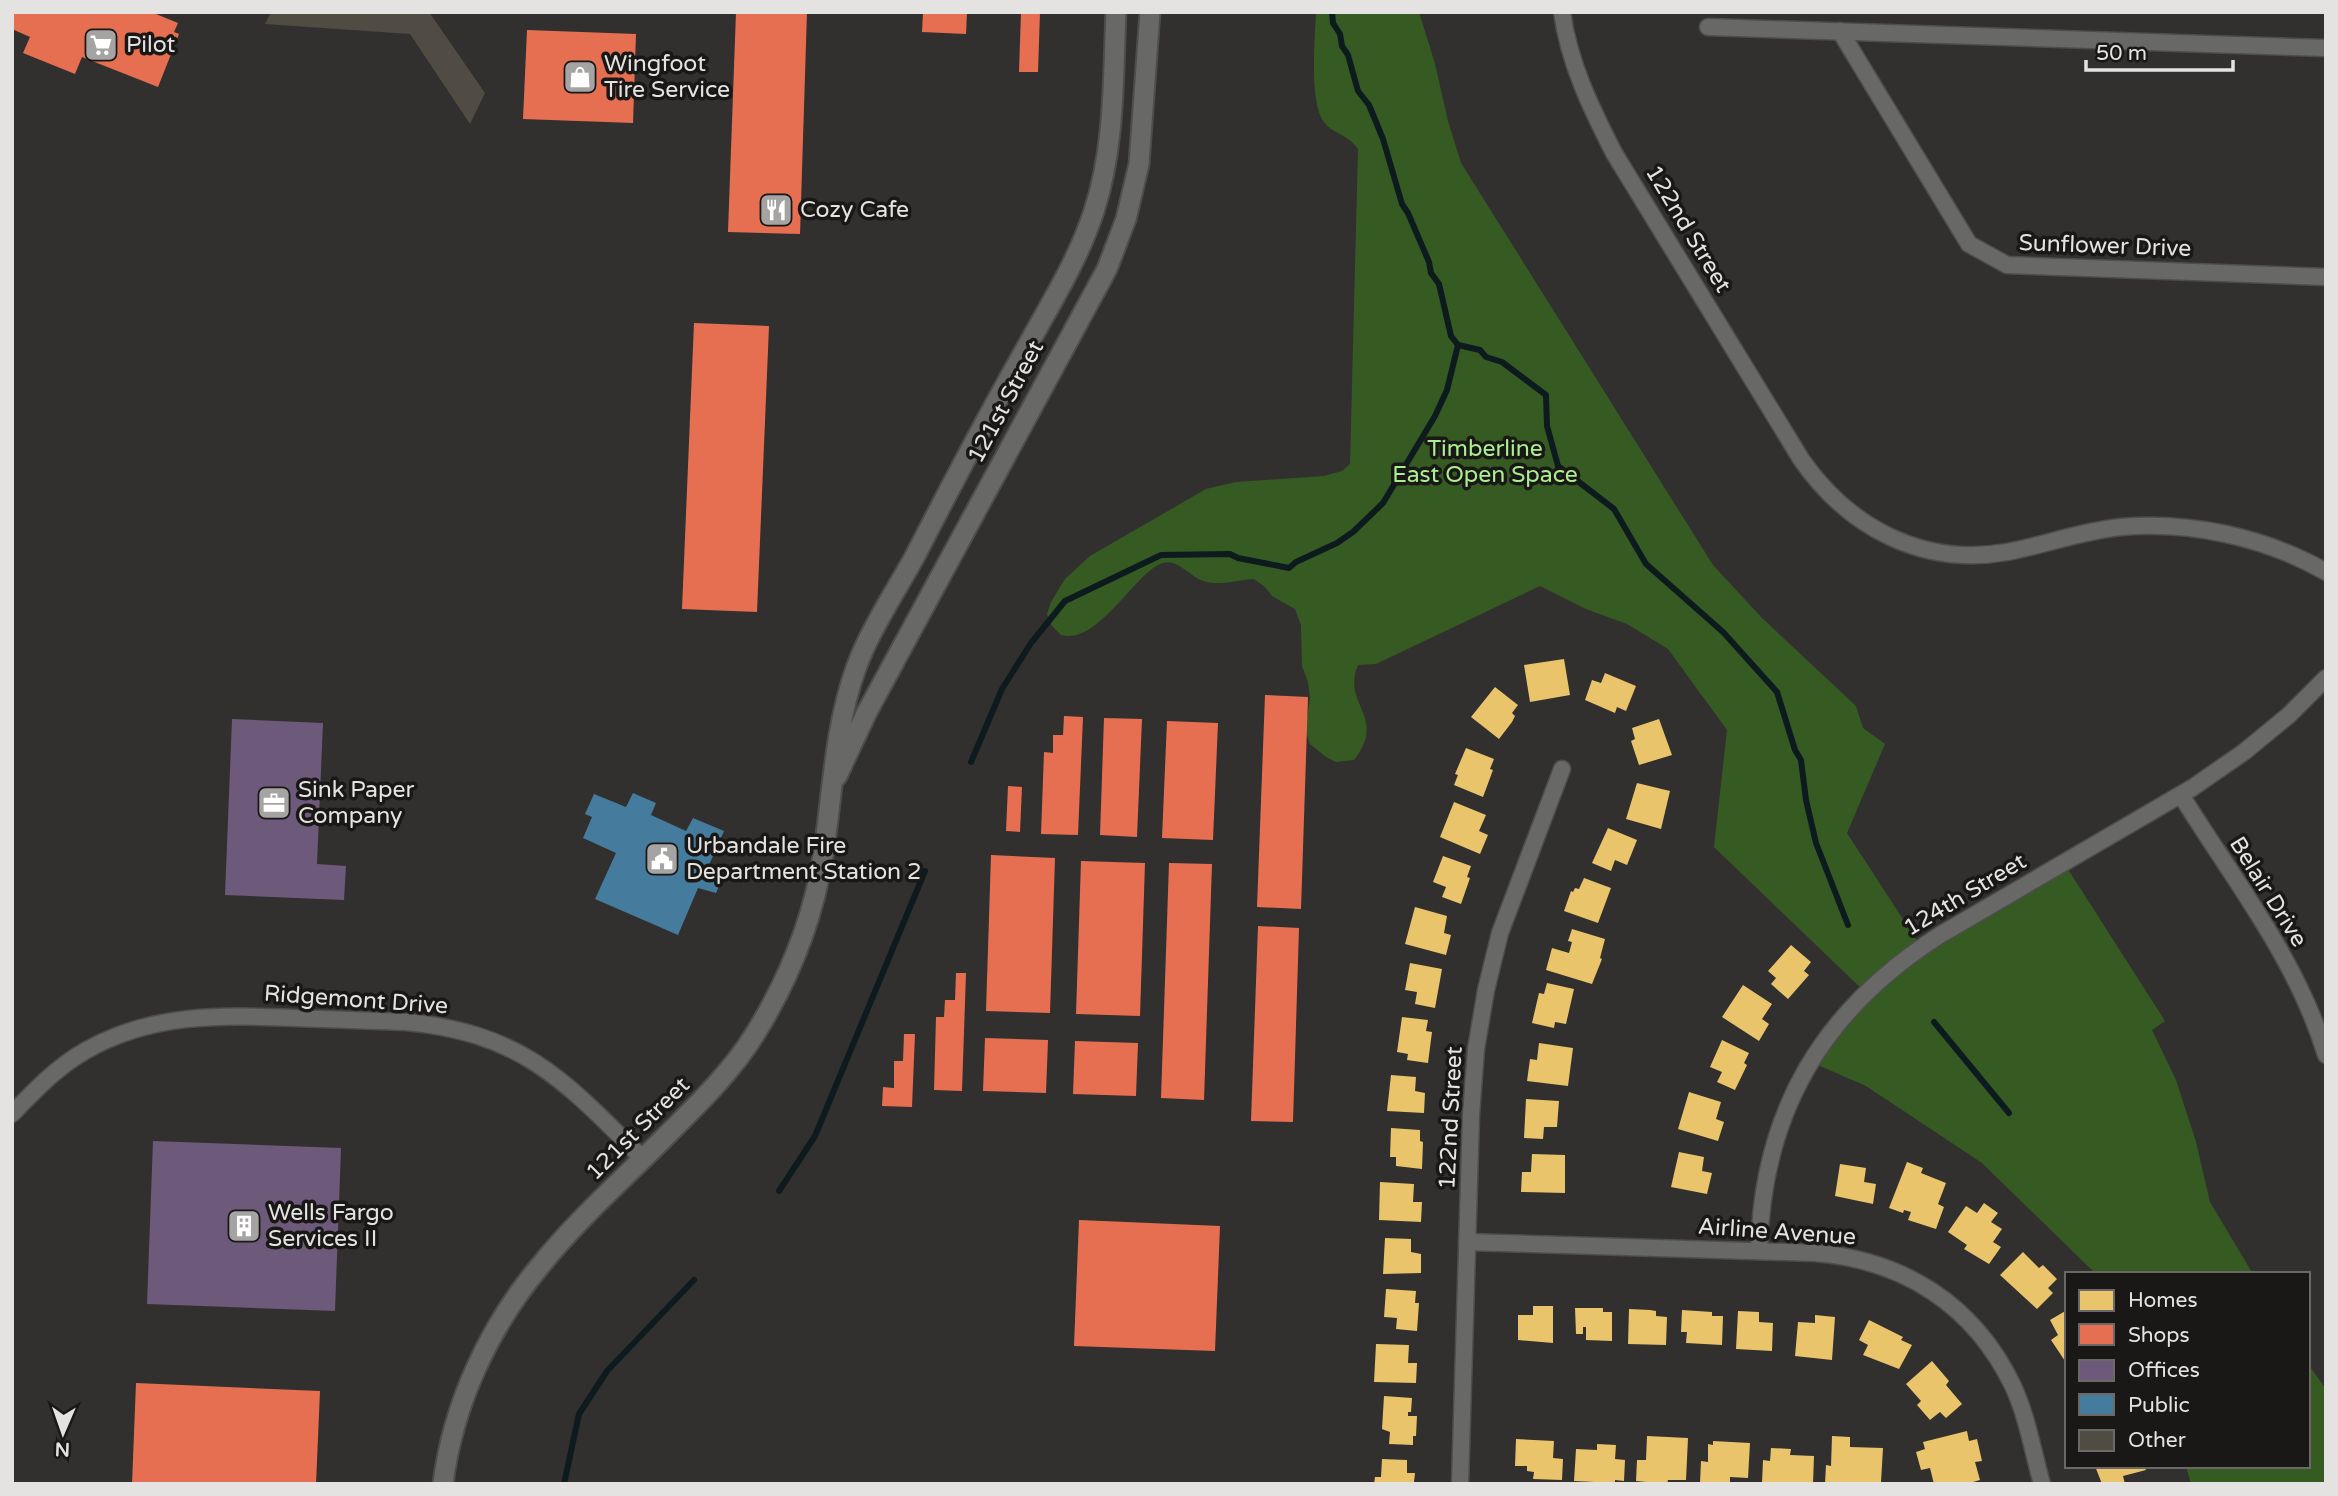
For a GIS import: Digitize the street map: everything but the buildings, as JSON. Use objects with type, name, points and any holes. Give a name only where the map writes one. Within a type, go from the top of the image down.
[{"type":"street","name":"121st Street","points":[[443,1484],[456,1424],[472,1378],[498,1323],[540,1265],[727,1072],[753,1038],[778,995],[798,951],[813,905],[823,858],[842,712],[858,663],[1077,256],[1095,209],[1107,159],[1116,12]]},
{"type":"street","name":"121st Street","points":[[830,792],[867,712],[1107,269],[1126,219],[1139,164],[1150,12]]},
{"type":"street","name":"122nd Street","points":[[1562,12],[1573,61],[1590,107],[1614,153],[1801,459],[1836,502],[1861,521],[1905,543],[1944,553],[1974,555],[2006,552],[2076,534],[2121,527],[2197,529],[2237,536],[2275,548],[2326,572]]},
{"type":"street","points":[[1707,27],[2326,48]]},
{"type":"street","name":"Sunflower Drive","points":[[1840,31],[1969,244],[2007,265],[2326,277]]},
{"type":"street","name":"124th Street","points":[[1759,1251],[1762,1200],[1770,1157],[1785,1112],[1811,1062],[1846,1012],[1908,955],[2181,795],[2244,752],[2289,715],[2326,678]]},
{"type":"street","name":"122nd Street","points":[[1460,1484],[1476,1049],[1486,990],[1504,922],[1562,769]]},
{"type":"street","name":"Belair Drive","points":[[2181,795],[2282,953],[2325,1052]]},
{"type":"street","name":"Ridgemont Drive","points":[[12,1114],[37,1087],[84,1051],[128,1032],[163,1021],[198,1016],[231,1016],[406,1022],[469,1032],[500,1043],[532,1059],[560,1078],[643,1159]]},
{"type":"street","name":"Airline Avenue","points":[[1467,1242],[1835,1255],[1868,1261],[1904,1275],[1933,1291],[1959,1311],[1993,1350],[2014,1389],[2042,1484]]},
{"type":"green space","name":"Timberline East Open Space","points":[[1316,12],[1419,12],[1461,163],[1713,565],[1762,618],[1856,706],[1863,728],[1885,744],[1847,833],[1921,947],[2064,863],[2165,1021],[2152,1030],[2176,1080],[2196,1142],[2210,1202],[2252,1272],[2094,1272],[1982,1163],[1866,1086],[1811,1062],[1865,992],[1714,847],[1727,730],[1668,649],[1627,624],[1586,609],[1540,586],[1376,664],[1358,665],[1354,679],[1355,691],[1366,721],[1367,732],[1354,760],[1336,762],[1310,744],[1305,730],[1310,698],[1302,666],[1301,625],[1295,609],[1272,596],[1254,579],[1207,582],[1181,566],[1164,563],[1148,573],[1113,609],[1087,630],[1074,635],[1061,635],[1052,626],[1047,614],[1051,602],[1065,579],[1090,556],[1206,489],[1236,482],[1324,476],[1342,471],[1350,464],[1358,149],[1327,126],[1319,113],[1314,69]]},
{"type":"green space","points":[[2310,1367],[2326,1389],[2326,1484],[2191,1484],[2187,1468],[2310,1468]]},
{"type":"waterway","points":[[1332,12],[1333,23],[1348,55],[1358,91],[1369,105],[1383,139],[1402,204],[1429,262],[1431,273],[1439,284],[1451,336],[1458,345],[1480,350],[1486,357],[1502,362],[1546,395],[1547,426],[1558,466],[1614,509],[1646,564],[1723,632],[1777,692],[1795,750],[1801,760],[1806,800],[1816,843],[1848,925]]},
{"type":"waterway","points":[[971,762],[1002,689],[1031,643],[1065,601],[1161,555],[1230,554],[1289,568],[1353,532],[1383,503],[1435,416],[1447,390],[1458,345]]},
{"type":"waterway","points":[[779,1191],[815,1136],[925,871]]},
{"type":"waterway","points":[[1934,1022],[2009,1113]]},
{"type":"waterway","points":[[564,1484],[579,1414],[607,1371],[694,1280]]},
{"type":"place","name":"Pilot","points":[[101,45]]},
{"type":"place","name":"Wingfoot Tire Service","points":[[580,77]]},
{"type":"place","name":"Cozy Cafe","points":[[776,210]]},
{"type":"place","name":"Sink Paper Company","points":[[274,803]]},
{"type":"place","name":"Urbandale Fire Department Station 2","points":[[662,859]]},
{"type":"place","name":"Wells Fargo Services II","points":[[244,1226]]}]
